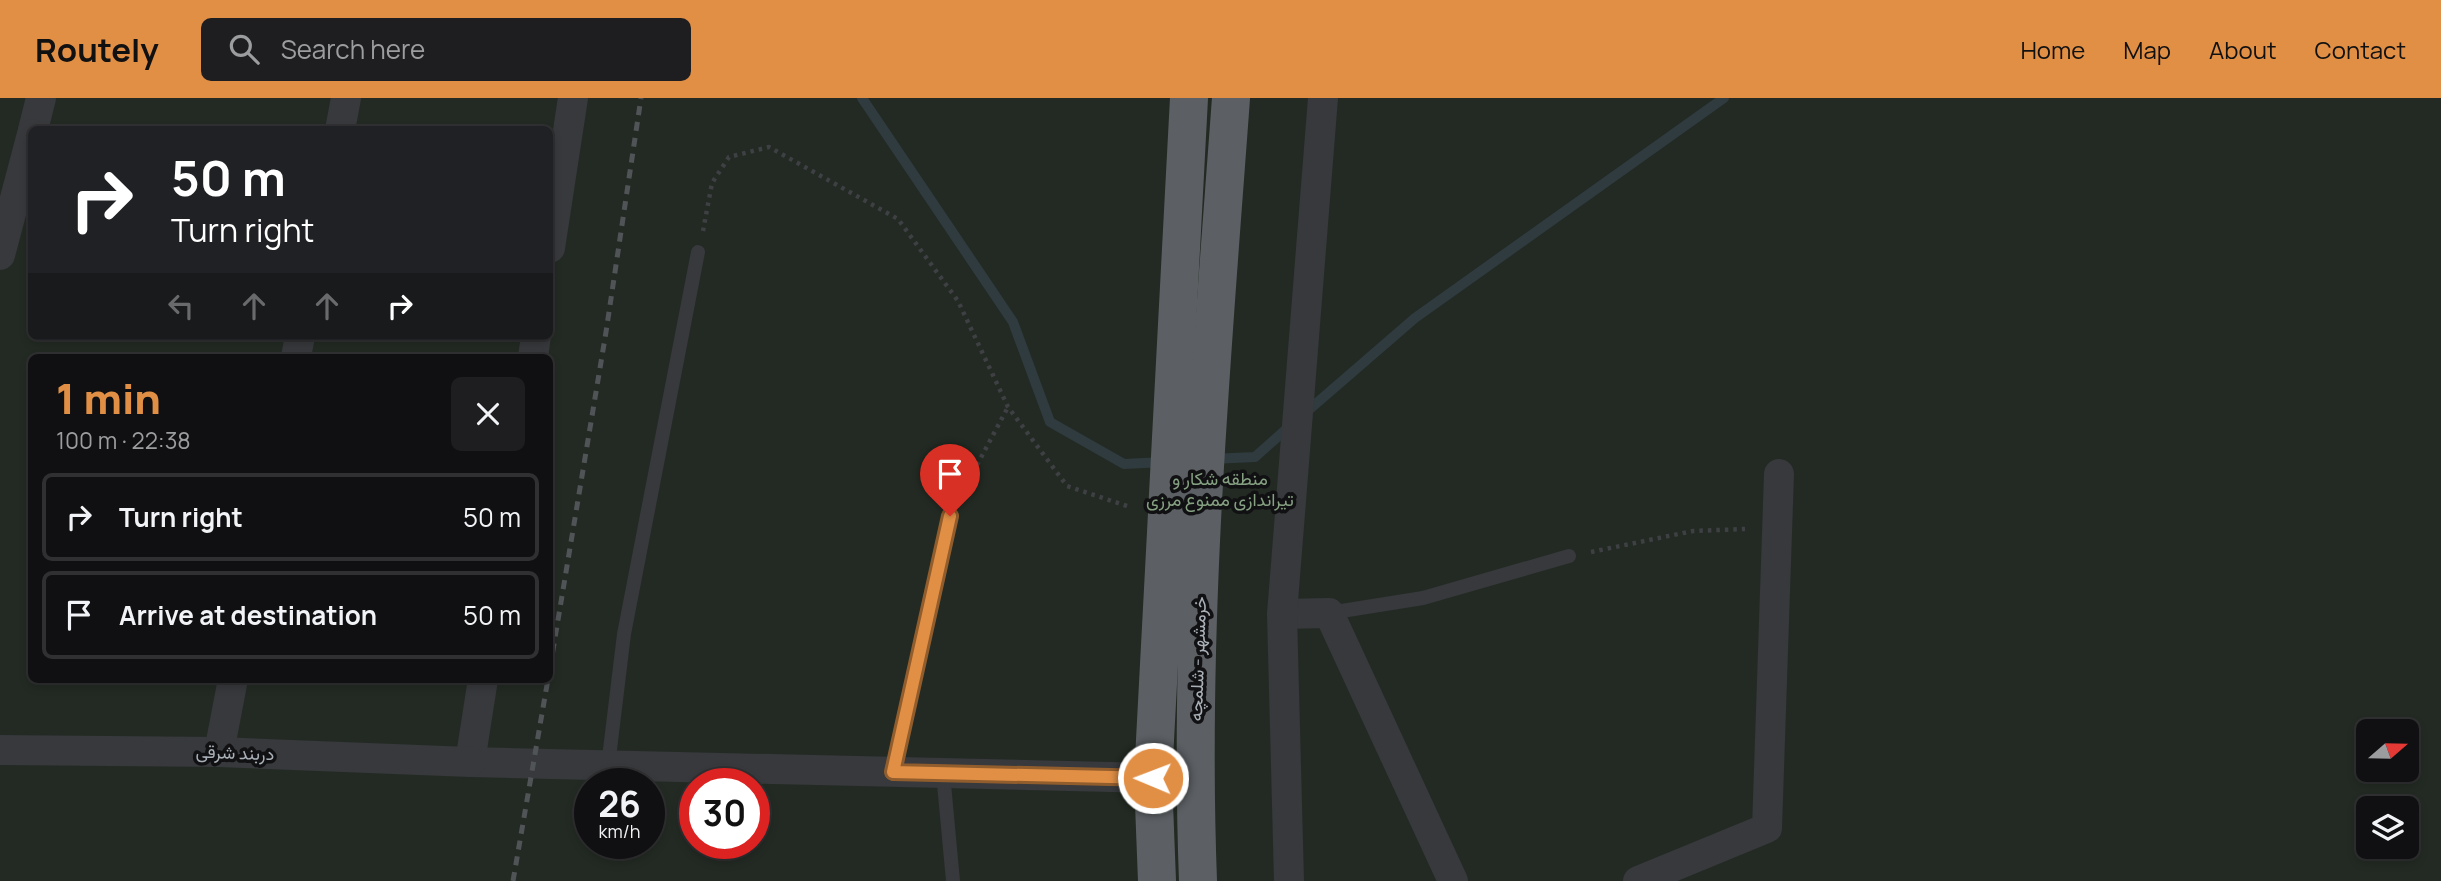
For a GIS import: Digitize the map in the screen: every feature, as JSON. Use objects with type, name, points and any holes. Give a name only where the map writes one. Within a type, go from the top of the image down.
[{"type":"highway","points":[[1187,480],[1189,98]]},
{"type":"highway","points":[[1189,440],[1231,98]]},
{"type":"highway","name":"خرمشهر - شلمچه","points":[[1157,881],[1153,778],[1168,520],[1187,480]]},
{"type":"highway","name":"خرمشهر - شلمچه","points":[[1187,480],[1198,881]]},
{"type":"street","points":[[34,126],[41,98]]},
{"type":"street","points":[[341,126],[346,98]]},
{"type":"street","points":[[553,228],[573,98]]},
{"type":"street","points":[[1289,881],[1282,614],[1323,98]]},
{"type":"street","points":[[1,245],[28,147]]},
{"type":"street","points":[[1638,881],[1767,828],[1779,474]]},
{"type":"street","points":[[1282,614],[1329,614],[1453,881]]},
{"type":"street","points":[[219,752],[232,683]]},
{"type":"street","points":[[470,762],[482,683]]},
{"type":"street","name":"دربند شرقی","points":[[0,750],[219,752],[608,766],[1153,778]]},
{"type":"lane","points":[[608,766],[624,634],[698,251]]},
{"type":"lane","points":[[893,772],[950,516]]},
{"type":"lane","points":[[1329,614],[1423,598],[1569,556]]},
{"type":"lane","points":[[943,773],[953,881]]},
{"type":"path","points":[[698,251],[712,183],[729,157],[769,146],[898,219],[958,301],[1009,407],[1068,486],[1168,520]]},
{"type":"path","points":[[950,516],[1009,407]]},
{"type":"path","points":[[1569,556],[1693,531],[1777,528]]},
{"type":"green space","name":"منطقه شکار و تیراندازی ممنوع مرزی","points":[[0,98],[2441,98],[2441,881],[0,881]]},
{"type":"waterway","points":[[862,98],[1013,322],[1050,422],[1124,464],[1164,462]]},
{"type":"waterway","points":[[1304,414],[1415,318],[1724,98]]},
{"type":"waterway","points":[[1211,459],[1255,457],[1291,425]]},
{"type":"railway","points":[[553,650],[606,332],[641,98]]},
{"type":"railway","points":[[513,881],[547,683]]},
{"type":"route","points":[[950,516],[893,772],[1153,778]]}]
